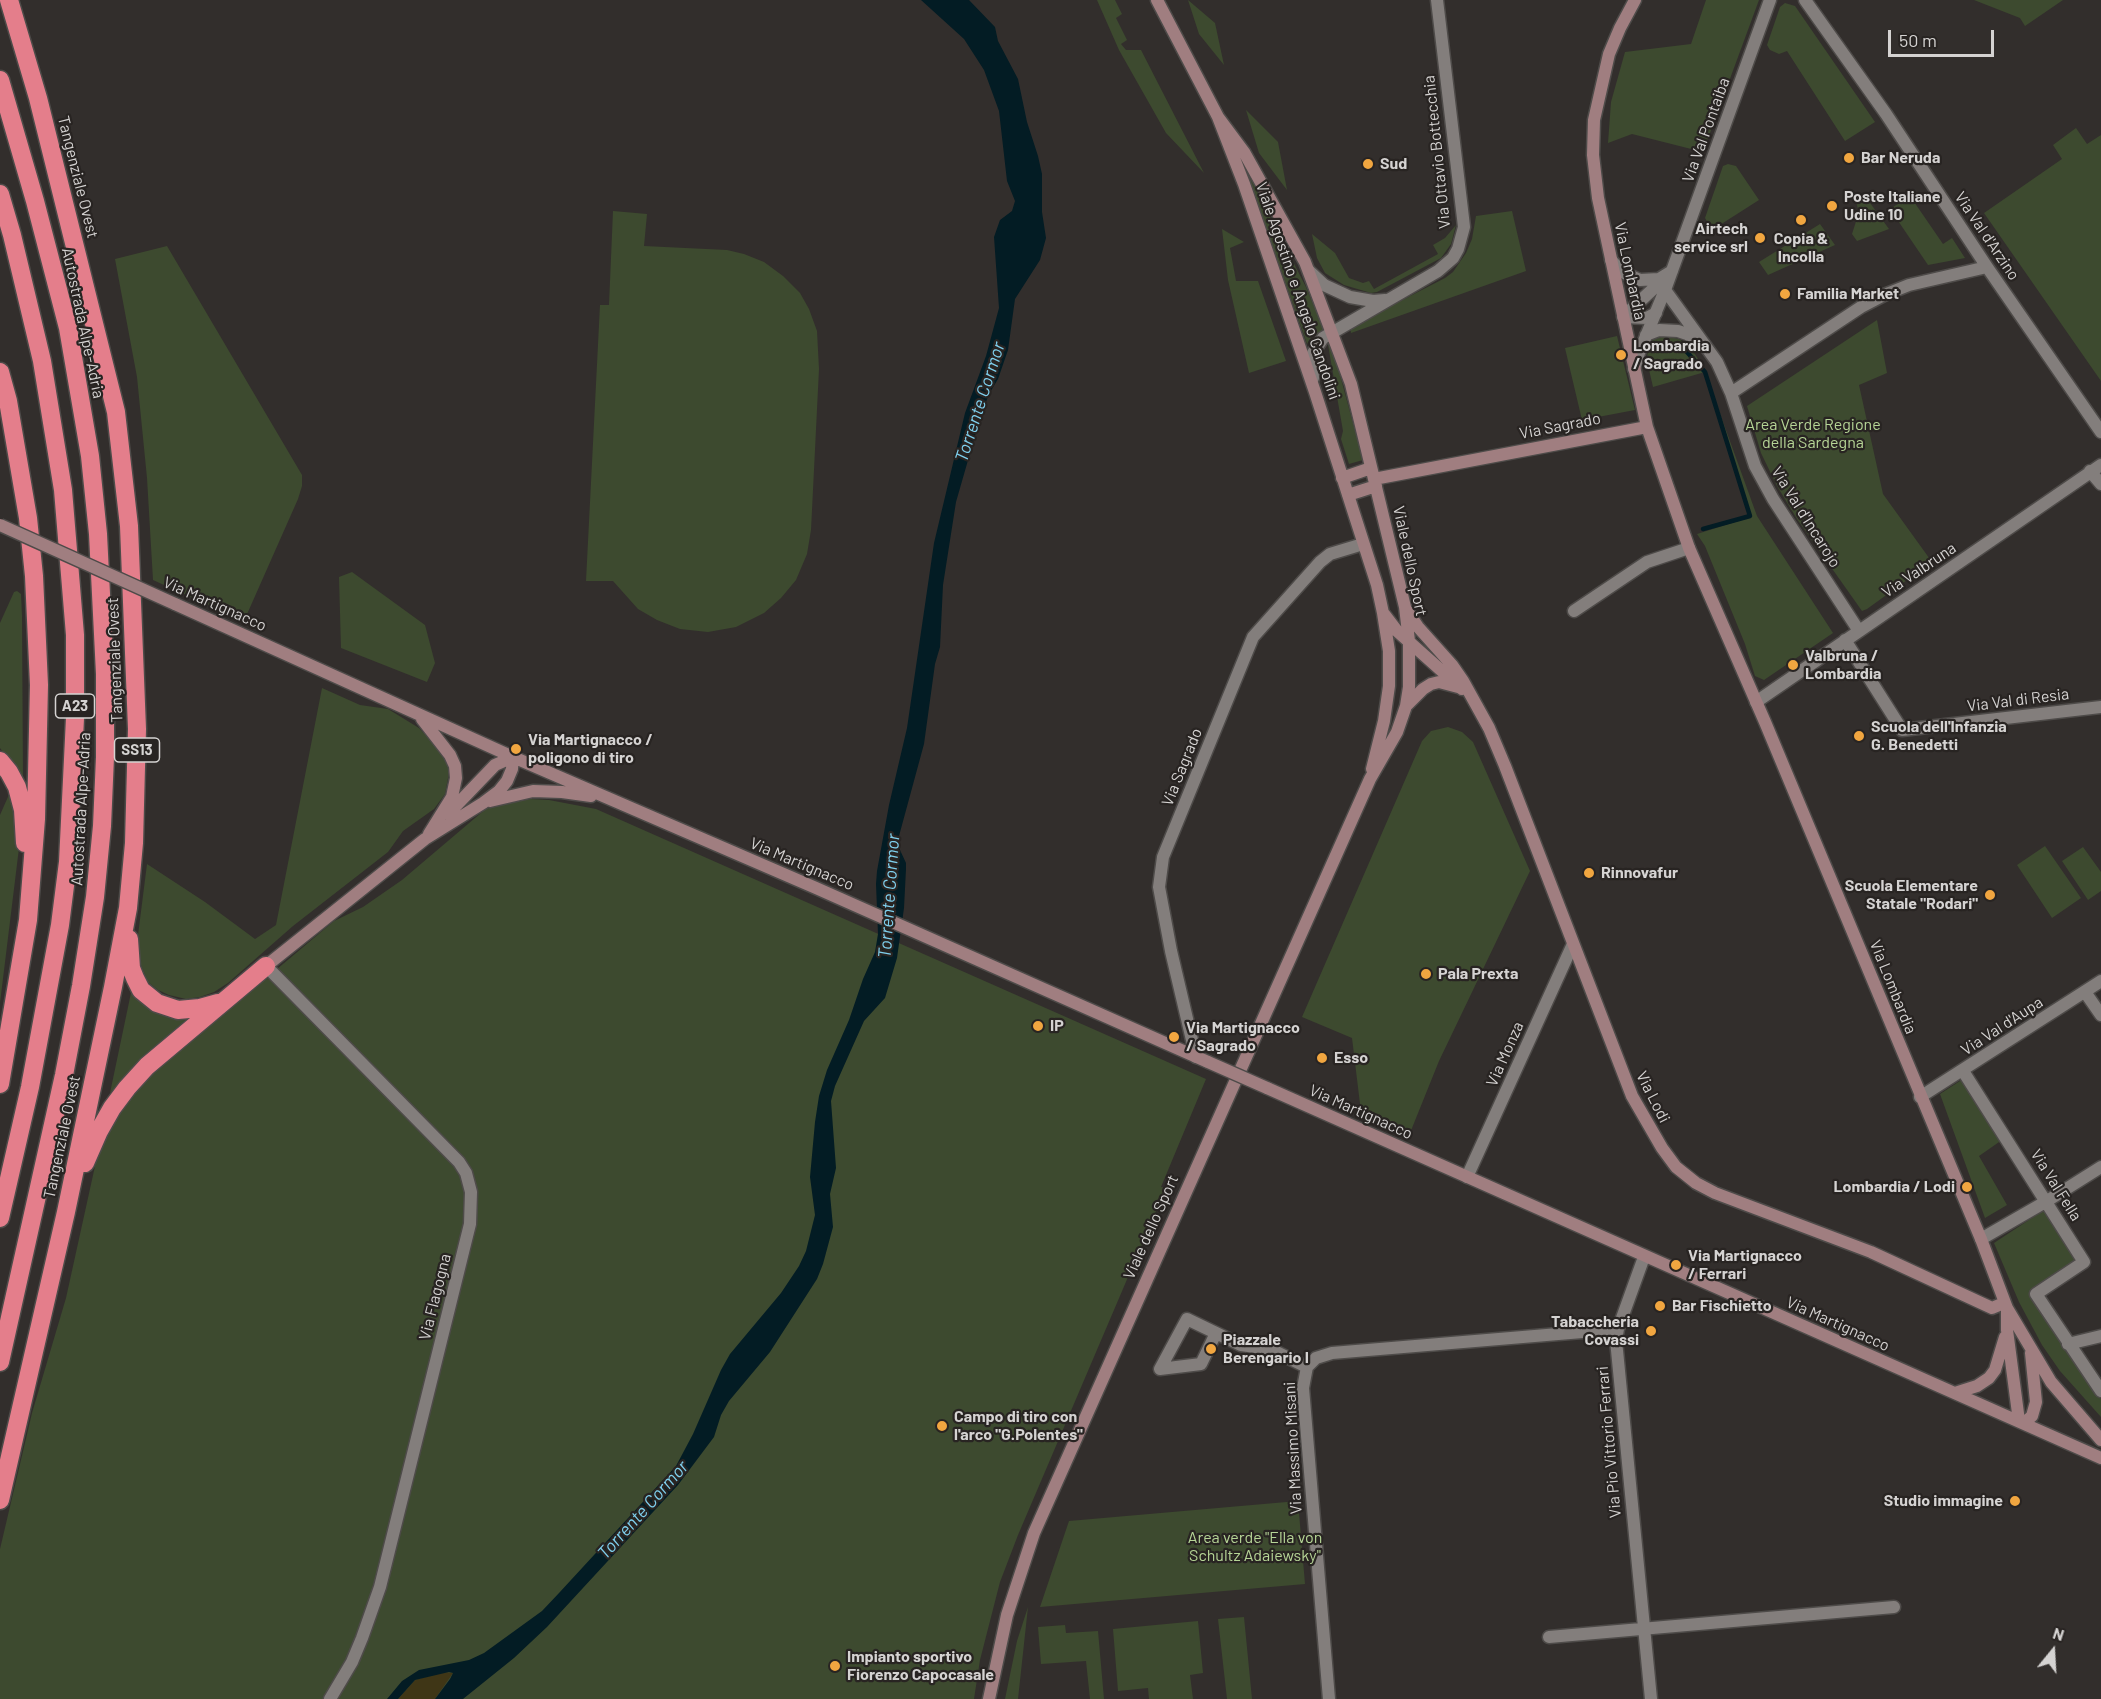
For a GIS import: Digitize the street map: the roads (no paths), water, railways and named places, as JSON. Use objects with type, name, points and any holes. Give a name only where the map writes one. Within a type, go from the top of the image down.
[{"type":"highway","name":"Tangenziale Ovest","points":[[0,1500],[66,1212],[104,1033],[128,908],[136,792],[135,650],[129,526],[116,412],[38,98],[9,0]]},
{"type":"highway","name":"Autostrada Alpe-Adria","points":[[0,80],[36,201],[68,328],[88,444],[101,568],[105,698],[102,826],[95,897],[81,986],[64,1075],[0,1362]]},
{"type":"highway","name":"Autostrada Alpe-Adria","points":[[0,194],[42,361],[63,490],[75,634],[75,718],[69,850],[60,925],[30,1087],[0,1218]]},
{"type":"highway","points":[[0,372],[8,401],[24,486],[34,587],[39,696],[36,819],[28,920],[0,1084]]},
{"type":"highway","points":[[0,760],[17,788],[23,810],[28,920]]},
{"type":"highway","points":[[128,908],[132,968],[141,990],[158,1003],[178,1010],[200,1008],[223,1001]]},
{"type":"highway","points":[[66,1212],[94,1141],[122,1095],[147,1066],[266,966]]},
{"type":"street","name":"Viale Agostino e Angelo Candolini","points":[[1157,0],[1218,117],[1244,184],[1345,486]]},
{"type":"street","name":"Via Ottavio Bottecchia","points":[[1315,392],[1311,368],[1314,353],[1320,341],[1447,265],[1458,249],[1464,227],[1437,0]]},
{"type":"street","name":"Via Lombardia","points":[[1635,0],[1609,54],[1594,120],[1593,154],[1598,198],[1647,427],[1689,548],[1981,1239],[2006,1306],[2051,1382],[2101,1440]]},
{"type":"street","name":"Via Val Pontaiba","points":[[1634,369],[1770,0]]},
{"type":"street","name":"Via Val d'Arzino","points":[[1805,0],[1886,114],[1987,267],[2101,432]]},
{"type":"street","name":"Viale Agostino e Angelo Candolini","points":[[1218,117],[1244,152],[1309,271],[1352,384],[1374,478]]},
{"type":"street","points":[[1611,260],[1622,272],[1640,280],[1659,279],[1672,271]]},
{"type":"street","points":[[1731,393],[1861,307],[1884,295],[1909,285],[1987,267]]},
{"type":"street","points":[[1309,271],[1324,285],[1350,297],[1373,301],[1389,300]]},
{"type":"street","name":"Via Val Pontaiba","points":[[1623,317],[1663,287]]},
{"type":"street","name":"Via Val d'Incarojo","points":[[1663,287],[1708,348],[1731,393],[1755,466],[1773,499],[1859,631]]},
{"type":"street","points":[[1623,317],[1647,318],[1656,313],[1666,326],[1695,338],[1708,348]]},
{"type":"street","points":[[1647,335],[1659,330],[1678,331]]},
{"type":"street","name":"Via Sagrado","points":[[1374,478],[1647,427]]},
{"type":"street","points":[[2096,468],[2101,484]]},
{"type":"street","name":"Via Valbruna","points":[[1756,702],[2096,468]]},
{"type":"street","points":[[1345,486],[1374,478]]},
{"type":"street","points":[[1345,486],[1374,478]]},
{"type":"street","name":"Viale dello Sport","points":[[989,1699],[1007,1615],[1034,1533],[1370,778],[1397,732],[1406,706],[1410,669],[1405,607],[1374,478]]},
{"type":"street","name":"Viale dello Sport","points":[[1345,486],[1383,613],[1389,651],[1389,686],[1384,721],[1370,778]]},
{"type":"street","name":"Via Martignacco","points":[[0,525],[513,757],[816,888],[2101,1458]]},
{"type":"street","name":"Via Sagrado","points":[[1202,1060],[1171,951],[1159,887],[1163,857],[1253,637],[1320,562],[1330,554],[1364,544]]},
{"type":"street","points":[[1574,611],[1647,562],[1689,548]]},
{"type":"street","name":"Via Lodi","points":[[1405,607],[1418,627],[1452,665],[1489,728],[1632,1096],[1662,1148],[1676,1167],[1696,1183],[1715,1193],[1871,1252],[1992,1308],[2006,1306]]},
{"type":"street","name":"Via Lodi","points":[[1383,613],[1393,626],[1460,687],[1474,703]]},
{"type":"street","name":"Via Val di Resia","points":[[1845,640],[1902,730],[2101,707]]},
{"type":"street","points":[[1406,706],[1423,688],[1431,684],[1439,682],[1460,687]]},
{"type":"street","name":"Via Martignacco","points":[[417,714],[443,743],[455,765],[456,778],[452,797],[425,839]]},
{"type":"street","name":"Via Martignacco","points":[[266,966],[425,839],[483,803],[507,781],[512,769],[513,757]]},
{"type":"street","name":"Via Martignacco","points":[[425,839],[495,765],[513,757]]},
{"type":"street","name":"Via Martignacco","points":[[483,803],[533,791],[607,798]]},
{"type":"street","name":"Via Monza","points":[[1467,1178],[1573,944]]},
{"type":"street","name":"Via Flagogna","points":[[266,966],[459,1162],[466,1173],[471,1192],[470,1224],[380,1587],[352,1662],[330,1699]]},
{"type":"street","name":"Via Val d'Aupa","points":[[1920,1097],[2101,981]]},
{"type":"street","points":[[2085,992],[2101,1015]]},
{"type":"street","name":"Via Val Fella","points":[[1963,1071],[2084,1262],[2036,1294],[2101,1391]]},
{"type":"street","points":[[1981,1239],[2047,1202],[2101,1167]]},
{"type":"street","name":"Via Pio Vittorio Ferrari","points":[[1644,1257],[1616,1340],[1651,1699]]},
{"type":"street","name":"Via Lombardia","points":[[2006,1306],[2007,1330],[2021,1422],[2032,1416],[2036,1402],[2031,1349]]},
{"type":"street","points":[[1216,1333],[1201,1364],[1160,1370],[1186,1319],[1216,1333],[1241,1345],[1270,1349],[1307,1367]]},
{"type":"street","name":"Via Massimo Misani","points":[[1329,1699],[1303,1388],[1307,1367],[1316,1358],[1332,1353],[1618,1329]]},
{"type":"street","name":"Via Lombardia","points":[[1955,1393],[1977,1386],[1989,1378],[2001,1356],[2007,1330]]},
{"type":"street","points":[[2068,1344],[2101,1336]]},
{"type":"street","points":[[1549,1638],[1894,1607]]},
{"type":"water","name":"Torrente Cormor","points":[[921,0],[969,0],[995,27],[998,41],[1018,79],[1027,122],[1038,156],[1042,174],[1042,212],[1046,238],[1040,260],[1015,299],[1008,350],[998,379],[981,415],[956,502],[943,585],[940,647],[935,664],[924,744],[899,836],[900,850],[906,863],[906,869],[904,908],[897,958],[885,998],[864,1021],[835,1086],[831,1101],[836,1168],[830,1194],[833,1227],[823,1264],[817,1279],[770,1352],[729,1401],[721,1415],[714,1437],[678,1485],[547,1627],[514,1658],[463,1699],[435,1699],[453,1673],[449,1672],[415,1680],[398,1699],[387,1699],[402,1681],[419,1670],[469,1660],[484,1653],[542,1611],[559,1593],[676,1466],[730,1354],[781,1293],[806,1251],[815,1215],[810,1177],[819,1096],[827,1070],[875,952],[878,934],[877,871],[889,805],[907,728],[934,543],[965,413],[986,356],[999,308],[994,237],[1000,220],[1012,211],[1015,201],[1007,181],[999,111],[984,70],[964,39]]},
{"type":"waterway","points":[[1686,351],[1705,372],[1750,516],[1703,529]]},
{"type":"place","name":"Bar Neruda","points":[[1849,158]]},
{"type":"place","name":"Sud","points":[[1368,164]]},
{"type":"place","name":"Poste Italiane Udine 10","points":[[1832,206]]},
{"type":"place","name":"Copia & Incolla","points":[[1801,220]]},
{"type":"place","name":"Airtech service srl","points":[[1760,238]]},
{"type":"place","name":"Familia Market","points":[[1785,294]]},
{"type":"place","name":"Lombardia / Sagrado","points":[[1621,355]]},
{"type":"place","name":"Valbruna / Lombardia","points":[[1793,665]]},
{"type":"place","name":"Scuola dell'Infanzia G. Benedetti","points":[[1859,736]]},
{"type":"place","name":"Via Martignacco / poligono di tiro","points":[[516,749]]},
{"type":"place","name":"Rinnovafur","points":[[1589,873]]},
{"type":"place","name":"Scuola Elementare Statale \"Rodari\"","points":[[1990,895]]},
{"type":"place","name":"Pala Prexta","points":[[1426,974]]},
{"type":"place","name":"IP","points":[[1038,1026]]},
{"type":"place","name":"Via Martignacco / Sagrado","points":[[1174,1037]]},
{"type":"place","name":"Esso","points":[[1322,1058]]},
{"type":"place","name":"Lombardia / Lodi","points":[[1967,1187]]},
{"type":"place","name":"Via Martignacco / Ferrari","points":[[1676,1265]]},
{"type":"place","name":"Bar Fischietto","points":[[1660,1306]]},
{"type":"place","name":"Tabaccheria Covassi","points":[[1651,1331]]},
{"type":"place","name":"Piazzale Berengario I","points":[[1211,1349]]},
{"type":"place","name":"Campo di tiro con l'arco \"G.Polentes\"","points":[[942,1426]]},
{"type":"place","name":"Studio immagine","points":[[2015,1501]]},
{"type":"place","name":"Impianto sportivo Fiorenzo Capocasale","points":[[835,1666]]},
{"type":"park label","name":"Area Verde Regione della Sardegna","points":[[1813,434]]},
{"type":"park label","name":"Area verde \"Ella von Schultz Adaiewsky\"","points":[[1255,1547]]}]
